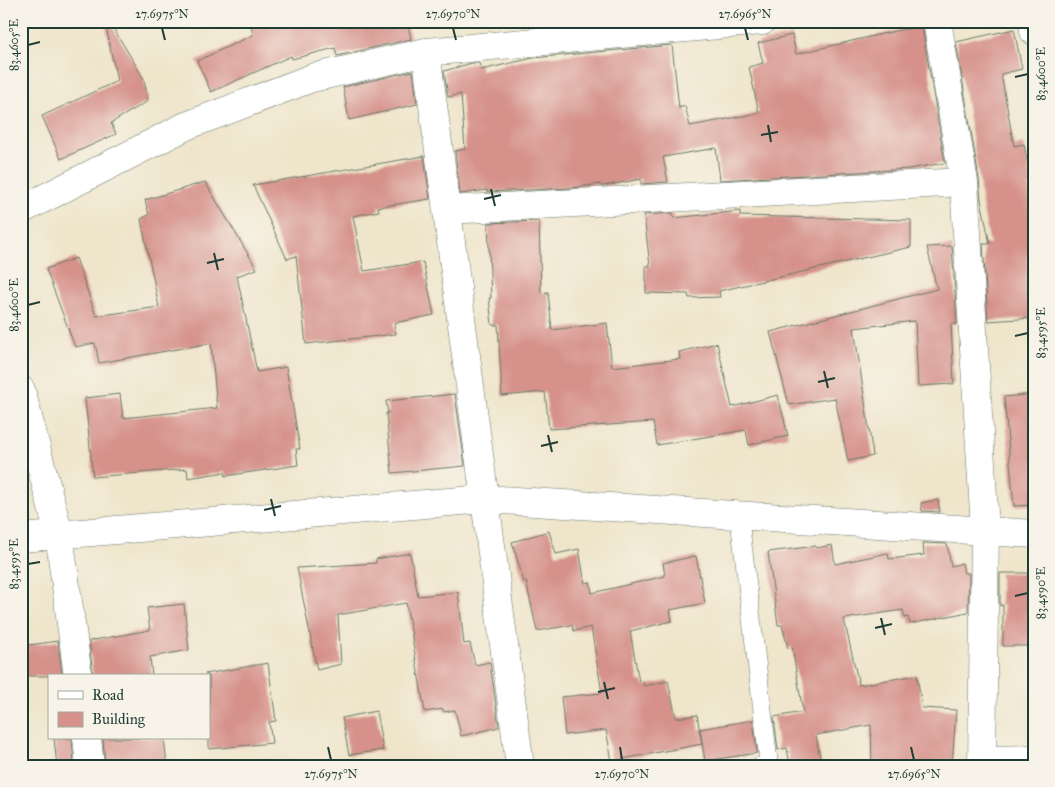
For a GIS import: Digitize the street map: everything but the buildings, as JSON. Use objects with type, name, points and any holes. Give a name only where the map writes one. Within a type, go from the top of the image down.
[{"type":"street","points":[[21,210],[186,126],[312,78],[426,52],[762,21]]},
{"type":"street","points":[[937,21],[964,182],[985,530],[982,763],[1034,759]]},
{"type":"street","points":[[1033,21],[1034,31]]},
{"type":"street","points":[[426,52],[485,499],[512,765]]},
{"type":"street","points":[[447,210],[964,182]]},
{"type":"street","points":[[21,390],[59,534],[78,674]]},
{"type":"street","points":[[21,538],[485,499],[1034,534]]},
{"type":"street","points":[[87,740],[90,766]]},
{"type":"lane","points":[[739,515],[770,765],[761,766]]}]
